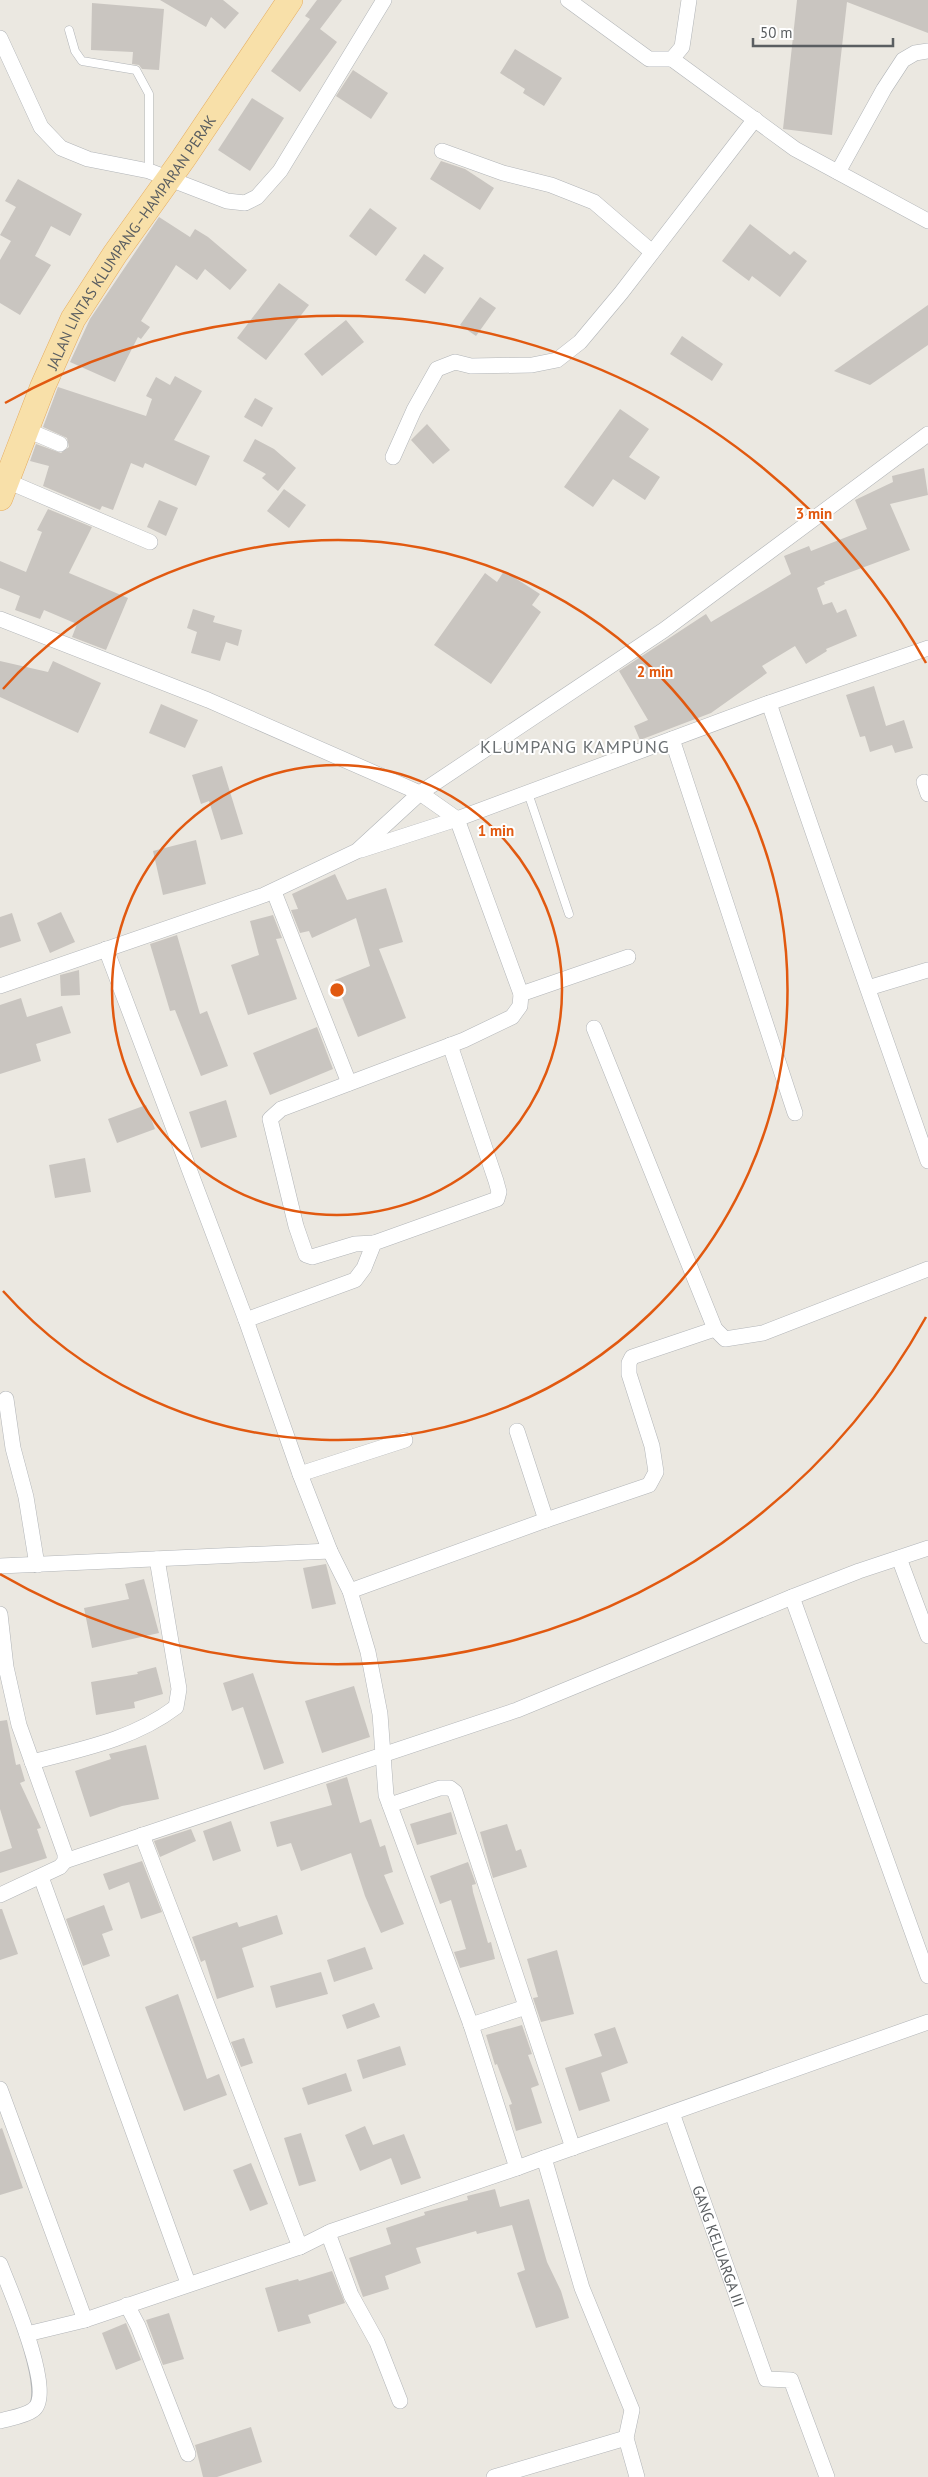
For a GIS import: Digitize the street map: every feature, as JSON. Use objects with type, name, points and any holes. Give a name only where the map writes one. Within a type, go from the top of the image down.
[{"type":"main road","name":"JALAN LINTAS KLUMPANG–HAMPARAN PERAK","points":[[4,490],[43,386],[73,319],[115,254],[159,174],[290,0]]},
{"type":"street","points":[[0,38],[41,127],[61,148],[88,159],[159,174],[227,201],[245,203],[257,197],[280,171],[384,0]]},
{"type":"street","points":[[568,0],[649,59],[672,59],[795,149],[928,221]]},
{"type":"street","points":[[672,59],[682,47],[689,0]]},
{"type":"street","points":[[838,172],[884,89],[903,60],[915,53],[928,51]]},
{"type":"street","points":[[393,457],[414,410],[437,369],[455,362],[471,366],[532,365],[557,360],[580,342],[754,119]]},
{"type":"street","points":[[442,151],[503,173],[551,185],[594,202],[652,252]]},
{"type":"street","points":[[27,430],[60,444]]},
{"type":"street","points":[[357,851],[420,793],[664,630],[928,434]]},
{"type":"street","points":[[4,490],[150,542]]},
{"type":"street","points":[[0,619],[182,689],[420,793],[457,819],[521,994],[520,1006],[512,1016],[450,1045],[281,1109],[272,1116],[270,1122],[306,1255],[312,1257],[355,1244],[374,1243],[497,1199],[499,1192],[496,1181],[450,1045]]},
{"type":"street","points":[[0,986],[274,892],[357,851],[457,819],[769,703],[928,648]]},
{"type":"street","points":[[769,703],[830,885],[928,1161]]},
{"type":"street","points":[[672,739],[795,1113]]},
{"type":"street","points":[[274,892],[348,1083]]},
{"type":"street","points":[[106,949],[246,1320],[300,1474],[330,1551],[350,1591],[370,1661],[380,1714],[386,1794],[471,2025],[516,2168]]},
{"type":"street","points":[[521,994],[628,957]]},
{"type":"street","points":[[868,988],[928,970]]},
{"type":"street","points":[[594,1028],[715,1329],[725,1339],[762,1333],[928,1269]]},
{"type":"street","points":[[246,1320],[355,1280],[364,1268],[374,1243]]},
{"type":"street","points":[[350,1591],[649,1485],[656,1472],[652,1446],[629,1374],[629,1363],[632,1357],[715,1329]]},
{"type":"street","points":[[6,1399],[12,1448],[26,1497],[37,1565]]},
{"type":"street","points":[[517,1431],[546,1520]]},
{"type":"street","points":[[300,1474],[405,1440]]},
{"type":"street","points":[[0,1895],[41,1877],[60,1867],[65,1861],[517,1710],[792,1597],[928,1548]]},
{"type":"street","points":[[0,1566],[330,1551]]},
{"type":"street","points":[[899,1558],[928,1636]]},
{"type":"street","points":[[32,1762],[108,1742],[155,1723],[176,1707],[179,1689],[157,1560]]},
{"type":"street","points":[[792,1597],[928,1976]]},
{"type":"street","points":[[0,1614],[19,1725],[65,1854],[65,1861]]},
{"type":"street","points":[[390,1805],[440,1788],[450,1788],[455,1792],[573,2148]]},
{"type":"street","points":[[142,1835],[300,2247]]},
{"type":"street","points":[[41,1877],[188,2284]]},
{"type":"street","points":[[471,2025],[526,2007]]},
{"type":"street","points":[[28,2334],[85,2320],[300,2247],[328,2233],[928,2022]]},
{"type":"street","points":[[0,2089],[85,2320]]},
{"type":"street","name":"GANG KELUARGA III","points":[[672,2113],[766,2379],[791,2380],[828,2477]]},
{"type":"street","points":[[544,2158],[582,2288],[632,2410],[626,2438],[637,2477]]},
{"type":"street","points":[[328,2233],[351,2295],[377,2342],[400,2401]]},
{"type":"street","points":[[0,2264],[28,2334],[40,2387],[39,2402],[33,2410],[0,2421]]},
{"type":"street","points":[[127,2305],[138,2326],[188,2454]]},
{"type":"street","points":[[494,2477],[626,2438]]},
{"type":"lane","points":[[69,30],[75,51],[82,61],[136,70],[149,94],[159,174]]},
{"type":"lane","points":[[528,793],[569,914]]},
{"type":"building","points":[[160,0],[223,0],[239,13],[225,29],[211,17],[206,27]]},
{"type":"building","points":[[317,0],[342,0],[320,29],[337,42],[300,92],[271,71],[310,19],[305,16]]},
{"type":"building","points":[[797,0],[928,0],[928,33],[847,2],[832,135],[783,129]]},
{"type":"building","points":[[92,3],[164,9],[159,70],[142,69],[139,65],[132,64],[133,52],[91,50]]},
{"type":"building","points":[[515,49],[562,78],[544,106],[523,93],[525,89],[500,73]]},
{"type":"building","points":[[353,70],[388,93],[371,119],[336,96]]},
{"type":"building","points":[[252,98],[284,118],[250,171],[218,150]]},
{"type":"building","points":[[441,161],[465,169],[494,188],[480,210],[430,179]]},
{"type":"building","points":[[18,179],[82,214],[70,236],[51,226],[35,256],[51,265],[20,315],[0,303],[0,260],[11,241],[0,235],[16,207],[5,201]]},
{"type":"building","points":[[370,208],[397,228],[376,256],[349,236]]},
{"type":"building","points":[[159,217],[190,237],[195,229],[208,237],[247,270],[230,290],[205,269],[197,280],[176,265],[141,321],[150,327],[141,339],[138,337],[115,382],[70,362],[90,319]]},
{"type":"building","points":[[750,224],[790,255],[794,251],[807,261],[780,297],[752,276],[749,281],[722,261]]},
{"type":"building","points":[[424,254],[444,268],[425,294],[405,280]]},
{"type":"building","points":[[279,283],[309,305],[266,360],[237,338]]},
{"type":"building","points":[[480,297],[496,308],[476,336],[460,325]]},
{"type":"building","points":[[928,305],[928,345],[870,385],[834,371]]},
{"type":"building","points":[[346,320],[364,342],[322,376],[304,354]]},
{"type":"building","points":[[682,336],[723,364],[712,381],[670,354]]},
{"type":"building","points":[[175,376],[202,391],[174,440],[210,456],[196,486],[145,463],[143,468],[131,463],[113,510],[102,506],[100,510],[43,486],[49,466],[30,461],[36,444],[61,453],[69,447],[67,438],[43,427],[58,387],[146,416],[152,399],[146,396],[156,377],[170,385]]},
{"type":"building","points":[[255,398],[273,408],[262,427],[244,417]]},
{"type":"building","points":[[620,409],[649,429],[629,457],[660,477],[645,500],[613,479],[593,507],[564,487]]},
{"type":"building","points":[[427,424],[450,450],[433,464],[411,440]]},
{"type":"building","points":[[255,439],[274,449],[296,468],[278,491],[262,478],[266,474],[243,461]]},
{"type":"building","points":[[924,468],[928,495],[890,504],[910,550],[824,582],[825,584],[817,588],[823,605],[832,602],[837,613],[846,609],[857,636],[826,649],[827,651],[806,664],[795,646],[762,666],[767,673],[711,713],[640,740],[634,726],[648,720],[619,671],[706,614],[711,622],[791,574],[784,556],[809,546],[811,551],[867,529],[855,500],[893,482],[892,476]]},
{"type":"building","points":[[284,489],[306,505],[289,528],[267,511]]},
{"type":"building","points":[[159,500],[178,508],[166,536],[147,527]]},
{"type":"building","points":[[48,509],[92,527],[69,573],[128,598],[106,650],[72,637],[77,624],[44,610],[40,619],[15,610],[20,596],[0,588],[0,561],[26,572],[42,532],[37,530]]},
{"type":"building","points":[[504,571],[540,594],[532,605],[541,612],[491,684],[434,645],[485,573],[497,582]]},
{"type":"building","points":[[193,609],[215,616],[213,622],[242,630],[238,646],[226,642],[220,661],[191,653],[197,632],[187,628]]},
{"type":"building","points":[[0,661],[48,672],[53,661],[101,683],[78,733],[0,697]]},
{"type":"building","points":[[874,686],[886,726],[904,720],[913,748],[895,753],[892,745],[870,752],[865,736],[860,737],[846,695]]},
{"type":"building","points":[[161,704],[198,720],[185,748],[149,733]]},
{"type":"building","points":[[222,766],[243,834],[221,840],[209,801],[201,804],[192,775]]},
{"type":"building","points":[[196,840],[206,884],[163,895],[153,851]]},
{"type":"building","points":[[335,874],[347,900],[386,888],[403,942],[379,949],[406,1018],[358,1037],[335,980],[370,966],[356,918],[312,938],[309,931],[300,933],[291,910],[298,909],[292,894]]},
{"type":"building","points":[[61,912],[75,942],[50,953],[37,923]]},
{"type":"building","points":[[12,913],[21,941],[0,948],[0,917]]},
{"type":"building","points":[[273,915],[282,938],[276,939],[297,999],[248,1015],[231,965],[259,955],[250,921]]},
{"type":"building","points":[[177,935],[200,1014],[207,1011],[228,1066],[201,1076],[175,1010],[170,1011],[150,944]]},
{"type":"building","points":[[79,970],[80,995],[61,996],[60,975]]},
{"type":"building","points":[[21,998],[27,1017],[62,1006],[71,1033],[36,1044],[41,1061],[0,1074],[0,1005]]},
{"type":"building","points":[[317,1027],[333,1069],[270,1095],[253,1053]]},
{"type":"building","points":[[226,1100],[237,1137],[201,1148],[189,1112]]},
{"type":"building","points":[[146,1105],[155,1129],[117,1143],[108,1119]]},
{"type":"building","points":[[85,1158],[91,1192],[55,1198],[49,1165]]},
{"type":"building","points":[[326,1564],[336,1604],[312,1609],[303,1568]]},
{"type":"building","points":[[144,1579],[159,1633],[92,1648],[84,1608],[129,1599],[125,1584]]},
{"type":"building","points":[[156,1667],[163,1694],[134,1702],[135,1708],[96,1715],[91,1682],[138,1674],[137,1672]]},
{"type":"building","points":[[253,1673],[284,1763],[264,1770],[243,1707],[232,1711],[223,1683]]},
{"type":"building","points":[[354,1686],[370,1737],[322,1753],[305,1701]]},
{"type":"building","points":[[7,1720],[16,1765],[20,1764],[25,1781],[20,1783],[41,1828],[37,1829],[47,1858],[0,1873],[0,1852],[12,1848],[0,1809],[0,1721]]},
{"type":"building","points":[[146,1745],[159,1799],[122,1806],[90,1817],[75,1771],[111,1759],[109,1754]]},
{"type":"building","points":[[347,1777],[360,1823],[371,1819],[380,1847],[385,1845],[393,1872],[384,1875],[404,1924],[381,1933],[365,1896],[351,1853],[301,1871],[291,1843],[277,1847],[270,1822],[332,1805],[326,1784]]},
{"type":"building","points":[[451,1812],[457,1834],[417,1845],[410,1824]]},
{"type":"building","points":[[231,1821],[241,1851],[213,1861],[203,1831]]},
{"type":"building","points":[[507,1824],[516,1851],[521,1849],[527,1867],[493,1878],[480,1832]]},
{"type":"building","points":[[191,1829],[196,1841],[160,1857],[154,1841]]},
{"type":"building","points":[[142,1861],[162,1912],[141,1919],[129,1882],[109,1890],[103,1874]]},
{"type":"building","points":[[468,1862],[476,1884],[472,1885],[473,1892],[488,1943],[491,1942],[495,1959],[460,1968],[454,1952],[466,1949],[451,1900],[440,1904],[430,1876]]},
{"type":"building","points":[[104,1905],[113,1930],[102,1934],[110,1956],[83,1966],[66,1919]]},
{"type":"building","points":[[0,1909],[2,1909],[18,1954],[0,1960]]},
{"type":"building","points":[[277,1915],[283,1934],[242,1948],[254,1987],[217,1999],[205,1960],[201,1962],[192,1937],[237,1922],[239,1927]]},
{"type":"building","points":[[365,1947],[373,1969],[334,1982],[327,1960]]},
{"type":"building","points":[[557,1950],[574,2014],[541,2022],[533,1998],[538,1997],[527,1959]]},
{"type":"building","points":[[321,1972],[328,1994],[276,2008],[270,1986]]},
{"type":"building","points":[[178,1994],[207,2079],[219,2074],[227,2095],[184,2111],[145,2007]]},
{"type":"building","points":[[374,2003],[380,2017],[347,2029],[342,2015]]},
{"type":"building","points":[[522,2025],[532,2054],[528,2055],[539,2085],[531,2088],[542,2123],[516,2131],[509,2105],[512,2104],[497,2064],[495,2065],[486,2035]]},
{"type":"building","points":[[615,2027],[628,2063],[601,2073],[610,2101],[579,2111],[565,2068],[602,2056],[594,2034]]},
{"type":"building","points":[[244,2038],[253,2063],[241,2067],[231,2042]]},
{"type":"building","points":[[400,2046],[406,2065],[363,2079],[357,2060]]},
{"type":"building","points":[[346,2073],[352,2091],[308,2105],[302,2088]]},
{"type":"building","points":[[365,2126],[373,2145],[404,2134],[421,2178],[401,2185],[391,2158],[360,2171],[345,2135]]},
{"type":"building","points":[[2,2128],[23,2188],[0,2195],[0,2129]]},
{"type":"building","points":[[301,2133],[316,2181],[299,2186],[284,2138]]},
{"type":"building","points":[[251,2163],[268,2204],[250,2211],[233,2170]]},
{"type":"building","points":[[495,2189],[500,2207],[529,2199],[547,2262],[561,2291],[569,2318],[536,2328],[517,2273],[525,2270],[512,2225],[477,2234],[476,2231],[416,2248],[421,2263],[385,2276],[389,2289],[363,2297],[349,2258],[391,2244],[386,2228],[425,2215],[424,2212],[468,2200],[467,2196]]},
{"type":"building","points":[[332,2271],[345,2303],[308,2315],[311,2323],[278,2332],[265,2288],[298,2279],[299,2281]]},
{"type":"building","points":[[169,2313],[184,2359],[163,2365],[146,2320]]},
{"type":"building","points":[[126,2323],[141,2360],[116,2370],[102,2333]]},
{"type":"building","points":[[251,2427],[262,2462],[217,2477],[203,2477],[195,2445]]},
{"type":"district","name":"KLUMPANG KAMPUNG","points":[[575,746]]}]
